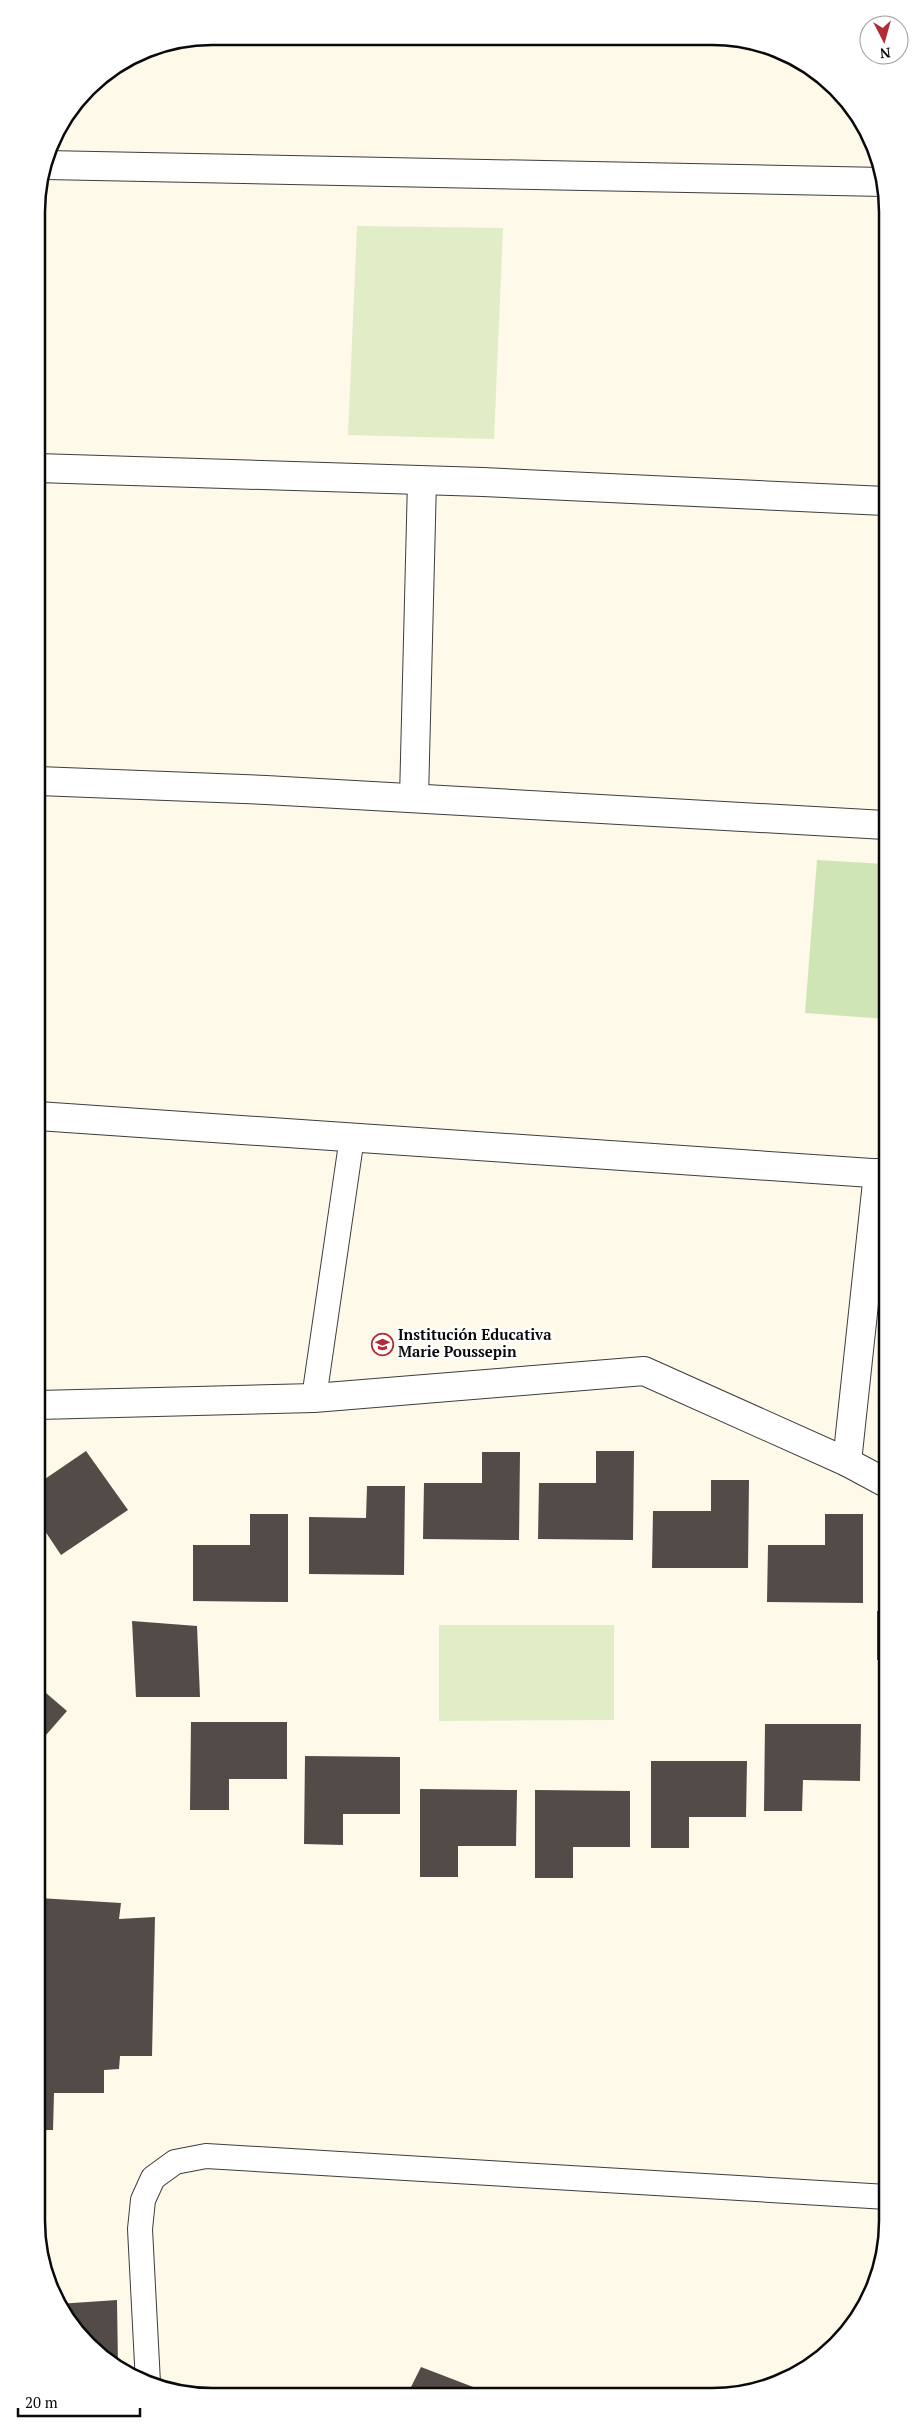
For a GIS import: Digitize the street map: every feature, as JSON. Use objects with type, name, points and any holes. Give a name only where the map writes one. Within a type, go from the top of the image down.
[{"type":"street","points":[[52,165],[877,182]]},
{"type":"street","points":[[45,468],[422,481],[879,501]]},
{"type":"street","points":[[414,798],[422,481]]},
{"type":"street","points":[[45,780],[414,798],[879,826]]},
{"type":"street","points":[[45,1116],[879,1173]]},
{"type":"street","points":[[847,1462],[879,1198]]},
{"type":"street","points":[[45,1405],[314,1398],[644,1371],[847,1462],[879,1479]]},
{"type":"lane","points":[[314,1398],[352,1137]]},
{"type":"lane","points":[[148,2375],[140,2230],[142,2200],[153,2178],[175,2162],[206,2156],[879,2198]]},
{"type":"green space","points":[[357,226],[503,228],[494,439],[348,435]]},
{"type":"green space","points":[[817,860],[879,864],[879,1018],[805,1013]]},
{"type":"green space","points":[[439,1625],[614,1625],[614,1720],[439,1721]]},
{"type":"building","points":[[86,1451],[128,1510],[61,1555],[45,1531],[45,1479]]},
{"type":"building","points":[[596,1451],[634,1451],[633,1540],[538,1539],[539,1483],[596,1483]]},
{"type":"building","points":[[482,1452],[520,1452],[519,1540],[423,1539],[424,1483],[482,1483]]},
{"type":"building","points":[[711,1480],[749,1480],[748,1568],[652,1568],[653,1511],[711,1511]]},
{"type":"building","points":[[367,1486],[405,1486],[404,1575],[309,1574],[309,1517],[366,1518]]},
{"type":"building","points":[[250,1514],[288,1514],[288,1602],[193,1601],[193,1545],[250,1545]]},
{"type":"building","points":[[825,1514],[863,1514],[863,1603],[767,1602],[768,1545],[825,1545]]},
{"type":"building","points":[[877,1611],[879,1611],[879,1660],[877,1660]]},
{"type":"building","points":[[132,1621],[197,1626],[200,1697],[136,1697]]},
{"type":"building","points":[[45,1692],[67,1711],[45,1736]]},
{"type":"building","points":[[191,1722],[287,1722],[287,1779],[229,1779],[229,1810],[190,1810]]},
{"type":"building","points":[[765,1724],[861,1724],[860,1781],[803,1780],[802,1811],[764,1811]]},
{"type":"building","points":[[305,1756],[400,1757],[400,1814],[343,1814],[343,1845],[304,1844]]},
{"type":"building","points":[[651,1761],[747,1761],[746,1817],[689,1817],[689,1848],[651,1848]]},
{"type":"building","points":[[420,1789],[517,1790],[516,1846],[458,1846],[458,1877],[420,1877]]},
{"type":"building","points":[[535,1790],[630,1791],[630,1847],[573,1847],[573,1878],[535,1878]]},
{"type":"building","points":[[45,1898],[121,1903],[119,1919],[155,1917],[152,2056],[120,2056],[119,2069],[104,2070],[104,2093],[54,2093],[53,2130],[45,2130]]},
{"type":"building","points":[[117,2300],[118,2359],[110,2354],[79,2323],[66,2303]]},
{"type":"building","points":[[421,2367],[476,2388],[410,2388]]},
{"type":"place","name":"Institución Educativa Marie Poussepin","points":[[382,1344]]}]
